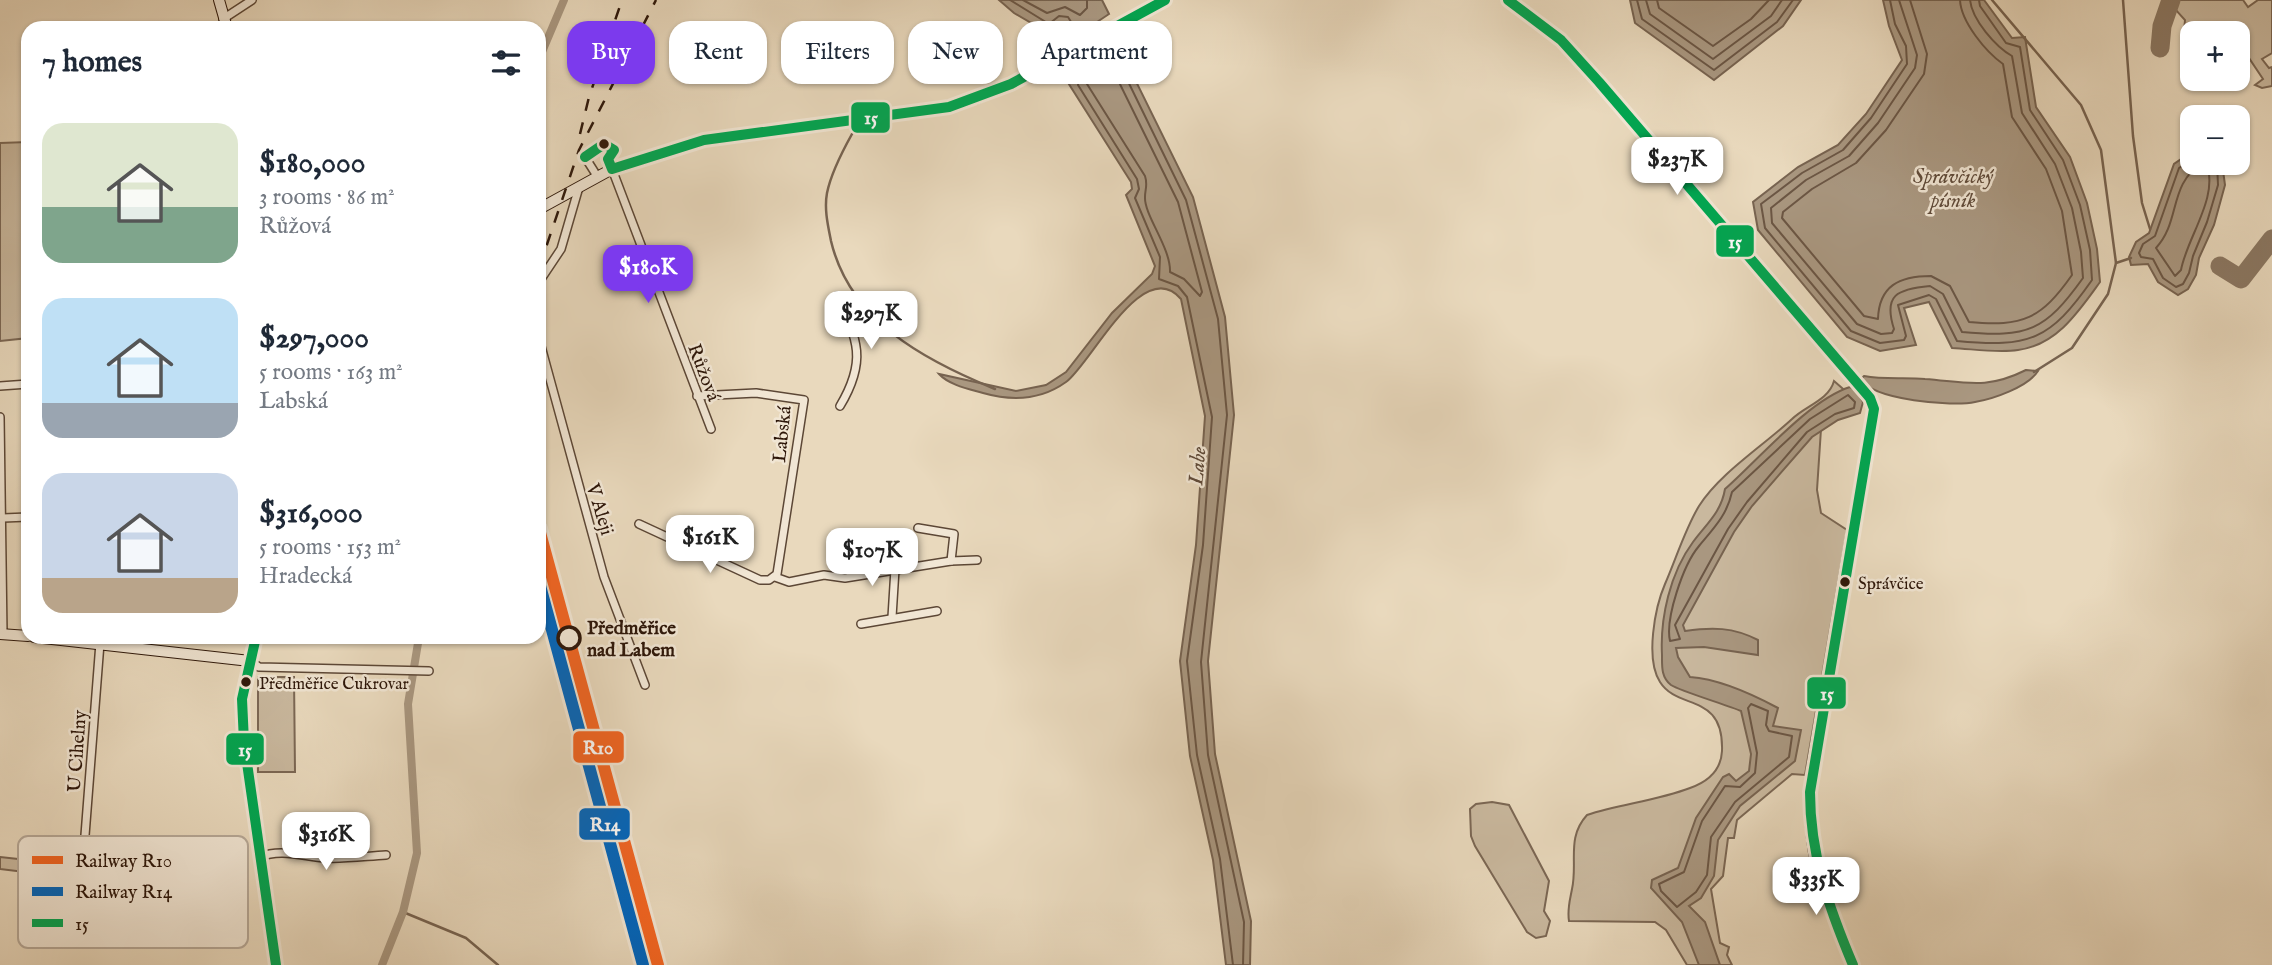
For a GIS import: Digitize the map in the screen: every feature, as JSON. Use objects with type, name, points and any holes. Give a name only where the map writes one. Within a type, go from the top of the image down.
[{"type":"street","points":[[219,0],[224,21]]},
{"type":"street","points":[[228,21],[252,0]]},
{"type":"street","points":[[546,205],[612,169],[704,139],[949,107],[1011,84],[1166,0]]},
{"type":"street","points":[[1508,0],[1561,40],[1599,82],[1870,398],[1874,409],[1813,762],[1808,807],[1809,831],[1817,875],[1853,965]]},
{"type":"street","points":[[585,157],[597,176]]},
{"type":"street","name":"Růžová","points":[[612,169],[711,429]]},
{"type":"street","points":[[546,272],[561,249],[579,187]]},
{"type":"street","points":[[837,296],[856,335],[858,365],[856,376],[841,406]]},
{"type":"street","name":"V Aleji","points":[[546,365],[604,576],[645,685]]},
{"type":"street","points":[[0,386],[21,384]]},
{"type":"street","name":"Labská","points":[[697,396],[756,393],[804,400],[776,575]]},
{"type":"street","points":[[0,417],[2,634],[21,635]]},
{"type":"street","points":[[3,518],[21,517]]},
{"type":"street","points":[[639,524],[760,580],[776,575],[789,582],[824,575],[845,578],[951,561],[978,561]]},
{"type":"street","points":[[918,528],[954,534],[951,561]]},
{"type":"street","points":[[892,618],[895,569]]},
{"type":"street","points":[[861,624],[937,611]]},
{"type":"street","name":"U Cihelny","points":[[85,836],[100,644]]},
{"type":"street","points":[[108,644],[250,661],[259,667],[429,671]]},
{"type":"street","points":[[254,644],[242,699],[244,742],[276,965]]},
{"type":"street","points":[[260,857],[267,854],[311,854],[324,858],[386,855]]},
{"type":"shaded area","points":[[2179,0],[2243,0],[2248,7],[2258,0],[2272,0],[2272,53],[2262,59],[2269,68],[2272,67],[2272,86],[2262,88],[2255,85],[2263,79],[2250,60],[2250,21],[2185,21],[2174,8]]},
{"type":"shaded area","points":[[21,142],[21,339],[0,341],[0,143]]},
{"type":"shaded area","points":[[1834,381],[1858,402],[1821,429],[1817,490],[1821,513],[1847,530],[1805,775],[1792,774],[1737,820],[1734,838],[1728,838],[1723,876],[1711,889],[1720,943],[1729,947],[1727,955],[1732,965],[1687,965],[1666,930],[1655,922],[1569,921],[1577,832],[1587,815],[1690,788],[1707,779],[1716,770],[1722,751],[1721,732],[1716,719],[1698,705],[1668,691],[1655,672],[1653,633],[1661,594],[1689,524],[1708,494],[1742,460],[1797,414],[1822,398]]},
{"type":"shaded area","points":[[258,677],[294,677],[295,772],[258,772]]},
{"type":"shaded area","points":[[1492,802],[1509,805],[1549,881],[1544,911],[1550,921],[1546,936],[1536,938],[1527,932],[1475,846],[1471,836],[1470,809],[1476,804]]},
{"type":"shaded area","points":[[0,857],[18,859],[18,871],[0,869]]},
{"type":"water","points":[[999,0],[1102,0],[1109,14],[1098,21],[1028,21]]},
{"type":"water","points":[[1630,0],[1801,0],[1783,26],[1714,80],[1635,23]]},
{"type":"water","name":"Správčický písník","points":[[1883,0],[1984,0],[2012,38],[2025,37],[2036,107],[2070,157],[2087,203],[2097,249],[2100,282],[2066,325],[2056,334],[2032,347],[2010,351],[1952,348],[1929,302],[1904,308],[1916,345],[1880,351],[1847,337],[1758,230],[1753,202],[1798,167],[1838,145],[1866,114],[1902,60],[1889,26]]},
{"type":"water","points":[[1069,84],[1137,84],[1193,197],[1225,317],[1234,415],[1208,661],[1215,754],[1251,921],[1250,965],[1226,965],[1213,860],[1190,756],[1180,661],[1196,545],[1205,416],[1181,299],[1166,289],[1151,290],[1119,317],[1066,382],[1036,396],[994,396],[960,386],[939,374],[1016,391],[1046,385],[1066,372],[1112,313],[1152,274],[1155,266],[1126,195],[1132,189],[1131,182]]},
{"type":"water","points":[[2180,160],[2180,175],[2224,175],[2225,185],[2214,225],[2199,258],[2196,275],[2188,289],[2178,295],[2158,282],[2148,264],[2131,265],[2129,257],[2136,242],[2149,233],[2174,164]]},
{"type":"water","points":[[2026,370],[2038,371],[2010,391],[1964,403],[1896,397],[1868,386],[1861,379],[1864,376],[1976,383],[1999,380]]},
{"type":"water","points":[[1850,387],[1856,390],[1863,402],[1860,413],[1838,420],[1812,437],[1752,506],[1734,532],[1683,625],[1685,631],[1722,629],[1749,636],[1758,640],[1758,655],[1704,647],[1676,648],[1678,657],[1690,677],[1724,684],[1778,708],[1773,726],[1801,730],[1795,761],[1740,806],[1718,840],[1714,876],[1701,898],[1689,906],[1705,922],[1720,965],[1699,965],[1682,922],[1651,888],[1652,880],[1678,868],[1696,818],[1723,777],[1729,774],[1736,781],[1749,771],[1751,754],[1741,711],[1676,688],[1665,678],[1662,667],[1662,641],[1668,596],[1685,554],[1717,512],[1725,489],[1801,417],[1834,394]]},
{"type":"waterway","points":[[546,42],[564,0]]},
{"type":"waterway","points":[[1992,0],[2081,105],[2101,150],[2116,263]]},
{"type":"waterway","points":[[2123,0],[2133,136],[2142,203],[2150,229]]},
{"type":"waterway","points":[[852,134],[834,170],[826,199],[831,241],[841,269],[855,294],[873,315],[917,351],[995,389]]},
{"type":"waterway","points":[[2034,372],[2072,348],[2108,294],[2116,263],[2131,258]]},
{"type":"waterway","points":[[382,965],[403,912],[417,853],[408,704],[418,644]]},
{"type":"waterway","points":[[403,912],[466,938],[498,965]]},
{"type":"taxiway","points":[[2160,48],[2162,26],[2171,0]]},
{"type":"taxiway","points":[[2220,266],[2241,279],[2272,239]]},
{"type":"railway","points":[[580,134],[589,97],[622,0]]},
{"type":"railway","points":[[546,247],[579,150],[656,0]]},
{"type":"rail line","name":"R10","points":[[546,555],[658,965]]},
{"type":"rail line","name":"R14","points":[[546,608],[643,965]]},
{"type":"transit line","name":"15","points":[[585,157],[604,144],[614,150],[608,159],[612,169],[704,140],[949,107],[1011,84],[1165,0]]},
{"type":"transit line","name":"15","points":[[1508,0],[1561,40],[1599,82],[1870,398],[1874,409],[1810,792],[1813,838],[1822,881],[1853,965]]},
{"type":"transit line","name":"15","points":[[254,644],[242,699],[244,742],[276,965]]},
{"type":"place","name":"Správčice","points":[[1845,582]]},
{"type":"place","name":"Předměřice nad Labem","points":[[569,638]]},
{"type":"place","name":"Předměřice Cukrovar","points":[[246,682]]},
{"type":"water label","name":"Labe","points":[[1197,466]]}]
